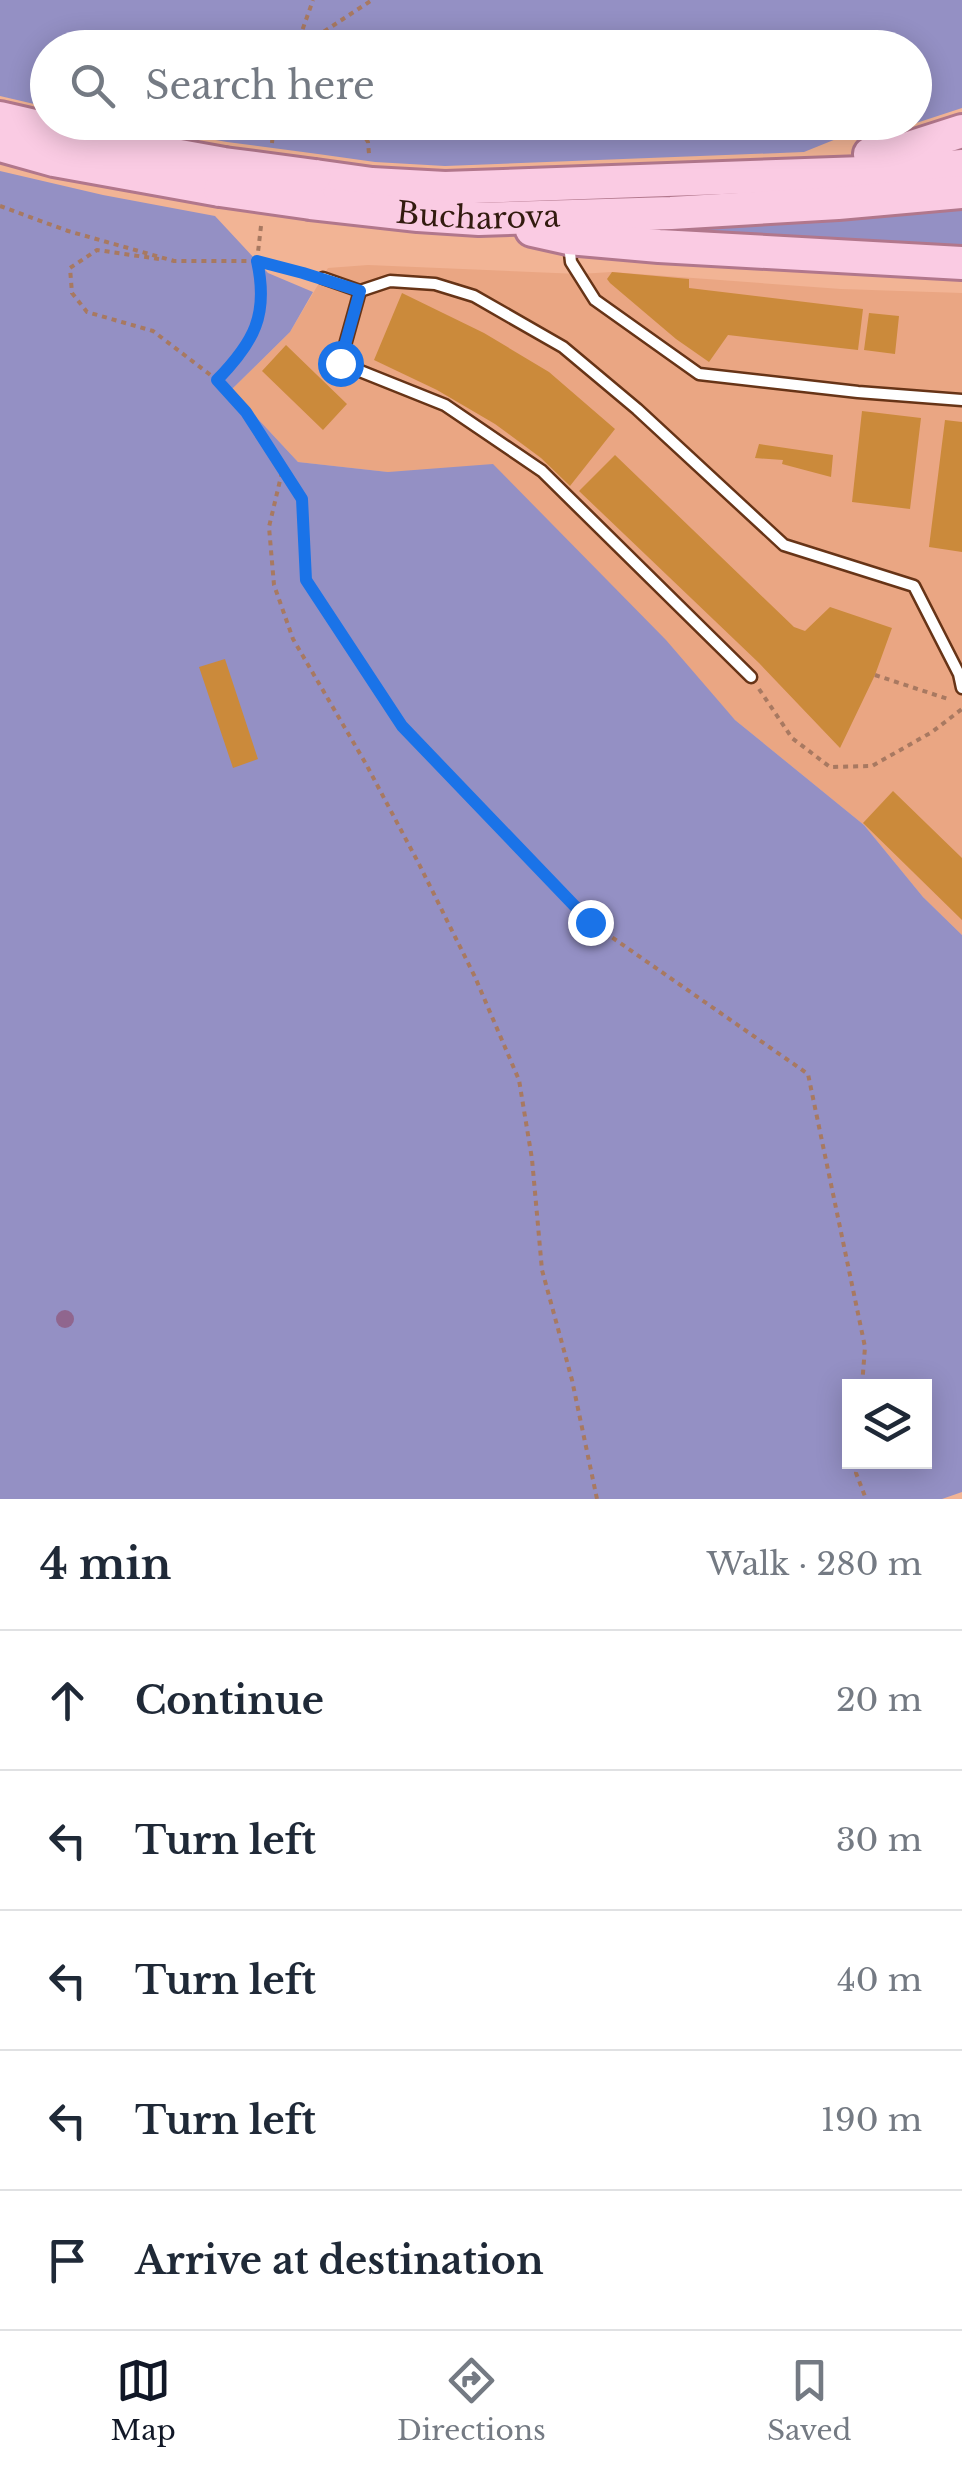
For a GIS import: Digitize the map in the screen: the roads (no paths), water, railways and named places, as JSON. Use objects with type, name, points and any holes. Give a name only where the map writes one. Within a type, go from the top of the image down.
[{"type":"main road","name":"Bucharova","points":[[0,118],[30,125]]},
{"type":"main road","points":[[808,174],[852,156],[906,149],[962,132]]},
{"type":"main road","name":"Bucharova","points":[[96,140],[222,177]]},
{"type":"main road","name":"Bucharova","points":[[0,145],[54,160],[222,177],[313,190],[418,215],[479,218],[671,213],[962,192]]},
{"type":"main road","name":"Bucharova","points":[[313,190],[372,184],[445,188],[962,166]]},
{"type":"main road","points":[[479,218],[568,238],[962,263]]},
{"type":"lane","points":[[568,238],[571,262],[595,300],[700,374],[962,400]]},
{"type":"lane","points":[[323,278],[360,291],[390,281],[435,284],[474,296],[563,347],[637,409],[784,545],[914,586],[959,674],[962,688]]},
{"type":"lane","points":[[360,291],[340,363],[445,405],[542,470],[751,677]]}]
